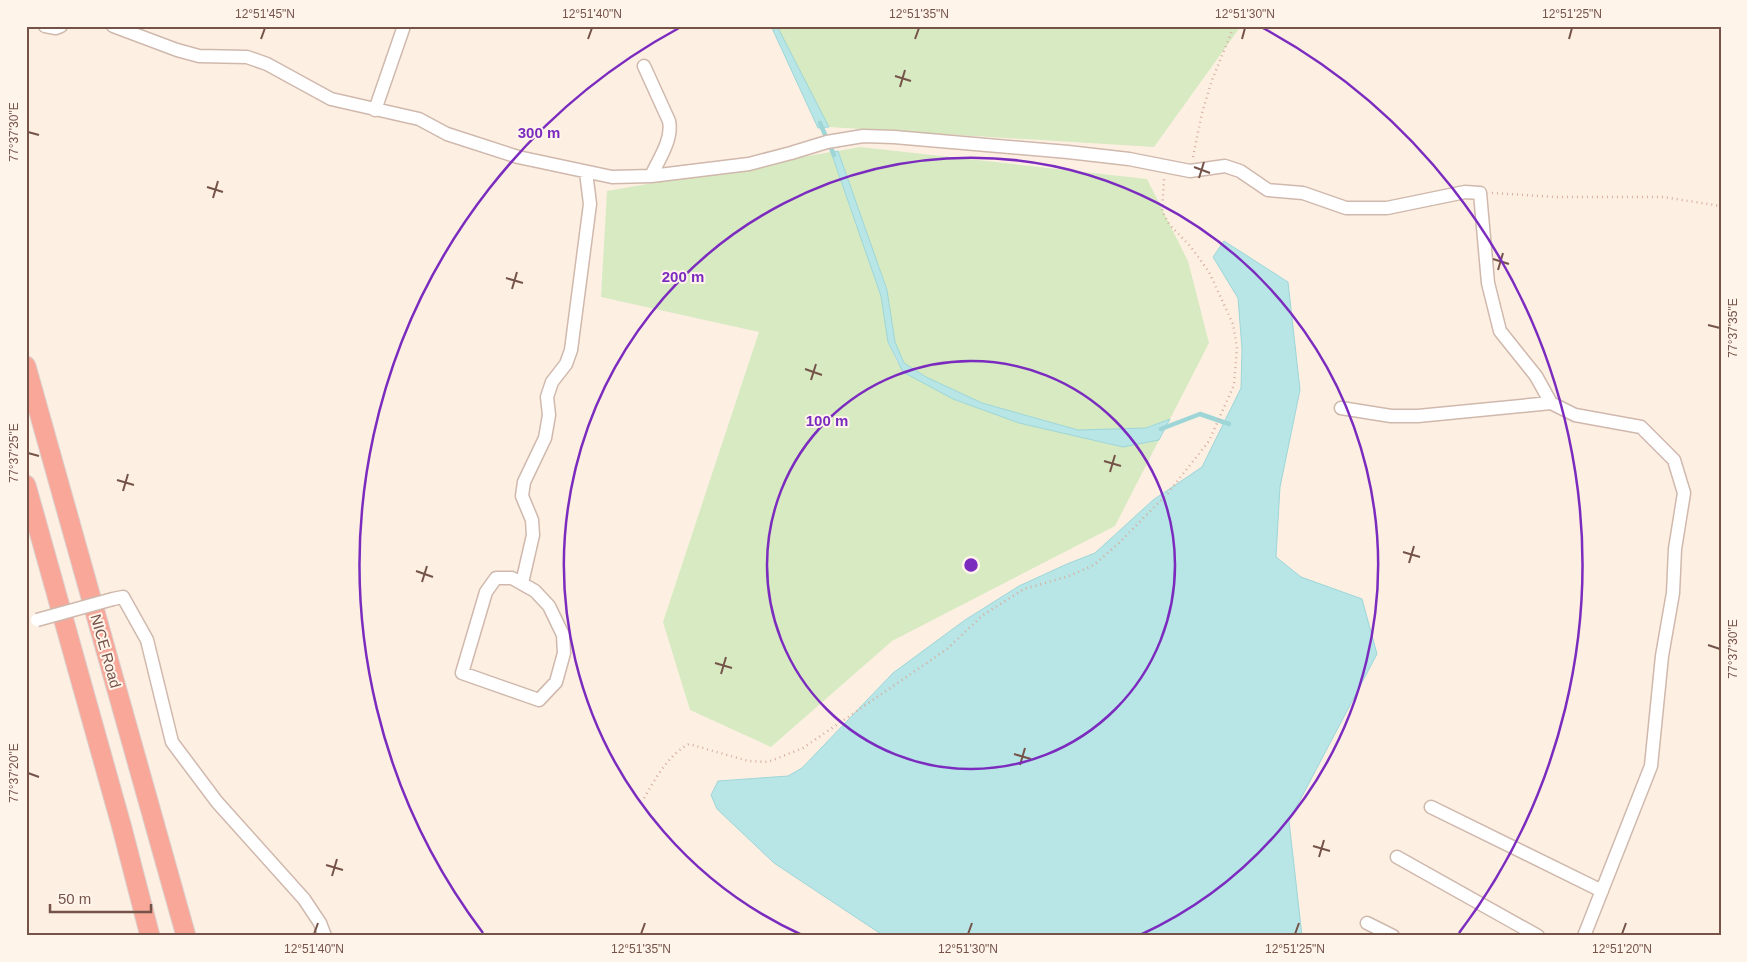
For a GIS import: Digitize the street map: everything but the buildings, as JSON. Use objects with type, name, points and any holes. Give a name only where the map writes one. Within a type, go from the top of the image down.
[{"type":"highway","name":"NICE Road","points":[[26,366],[186,936]]},
{"type":"highway","points":[[26,485],[122,828],[150,936]]},
{"type":"street","points":[[113,26],[177,50],[199,56],[247,57],[267,64],[331,99],[419,119],[447,134],[518,157],[612,176],[651,176],[749,164],[827,142],[863,136],[1068,152],[1132,159],[1190,171],[1225,166],[1240,171],[1268,190],[1303,193],[1346,208],[1387,208],[1465,192],[1480,193],[1488,283],[1500,331],[1536,376],[1551,403]]},
{"type":"street","points":[[374,110],[404,26]]},
{"type":"street","points":[[644,66],[670,129],[669,136],[651,176]]},
{"type":"street","points":[[522,583],[533,535],[532,520],[522,496],[524,482],[545,438],[549,415],[547,398],[552,382],[566,364],[571,350],[590,204],[586,172]]},
{"type":"street","points":[[1341,408],[1391,416],[1418,416],[1551,403],[1575,415],[1641,427],[1674,460],[1684,493],[1675,549],[1673,593],[1662,656],[1651,766],[1584,936]]},
{"type":"street","points":[[496,578],[512,578],[522,583],[535,591],[549,606],[563,634],[564,653],[556,682],[539,700],[462,673],[486,592],[496,578]]},
{"type":"street","points":[[32,620],[113,599],[124,598],[147,640],[172,742],[217,802],[304,899],[320,922],[325,936]]},
{"type":"street","points":[[1431,808],[1602,891]]},
{"type":"street","points":[[1397,857],[1538,936]]},
{"type":"street","points":[[1367,923],[1393,936]]},
{"type":"path","points":[[1190,171],[1202,113],[1212,80],[1234,26]]},
{"type":"path","points":[[644,798],[656,777],[678,750],[690,744],[748,761],[768,762],[803,748],[947,650],[984,615],[1024,588],[1069,576],[1094,565],[1120,542],[1168,493],[1209,441],[1234,385],[1237,347],[1233,324],[1209,272],[1191,247],[1169,224],[1162,211],[1164,176]]},
{"type":"path","points":[[1480,193],[1557,197],[1663,197],[1721,206]]},
{"type":"green space","points":[[777,26],[1241,26],[1154,147],[829,127]]},
{"type":"green space","points":[[860,147],[1147,179],[1188,261],[1209,343],[1170,419],[1146,428],[1078,430],[982,403],[926,377],[904,363],[895,342],[887,290],[838,151]]},
{"type":"green space","points":[[831,152],[881,296],[888,342],[897,362],[953,399],[1019,423],[1122,447],[1159,440],[1115,526],[892,641],[771,747],[690,710],[663,622],[759,332],[601,297],[607,191]]},
{"type":"water","points":[[771,26],[777,26],[829,127],[818,128]]},
{"type":"water","points":[[838,151],[887,290],[895,342],[904,363],[926,377],[982,403],[1078,430],[1146,428],[1170,419],[1159,440],[1123,447],[1019,423],[953,399],[903,372],[888,342],[881,296],[831,152]]},
{"type":"water","points":[[1224,241],[1288,282],[1300,390],[1280,487],[1276,557],[1301,577],[1362,599],[1377,654],[1289,821],[1302,936],[884,936],[774,863],[717,809],[711,795],[718,781],[788,776],[802,768],[893,673],[965,620],[1019,586],[1095,553],[1153,500],[1202,467],[1241,388],[1242,349],[1238,298],[1213,257]]},
{"type":"waterway","points":[[820,123],[834,155]]},
{"type":"waterway","points":[[1161,429],[1200,414],[1229,424]]}]
